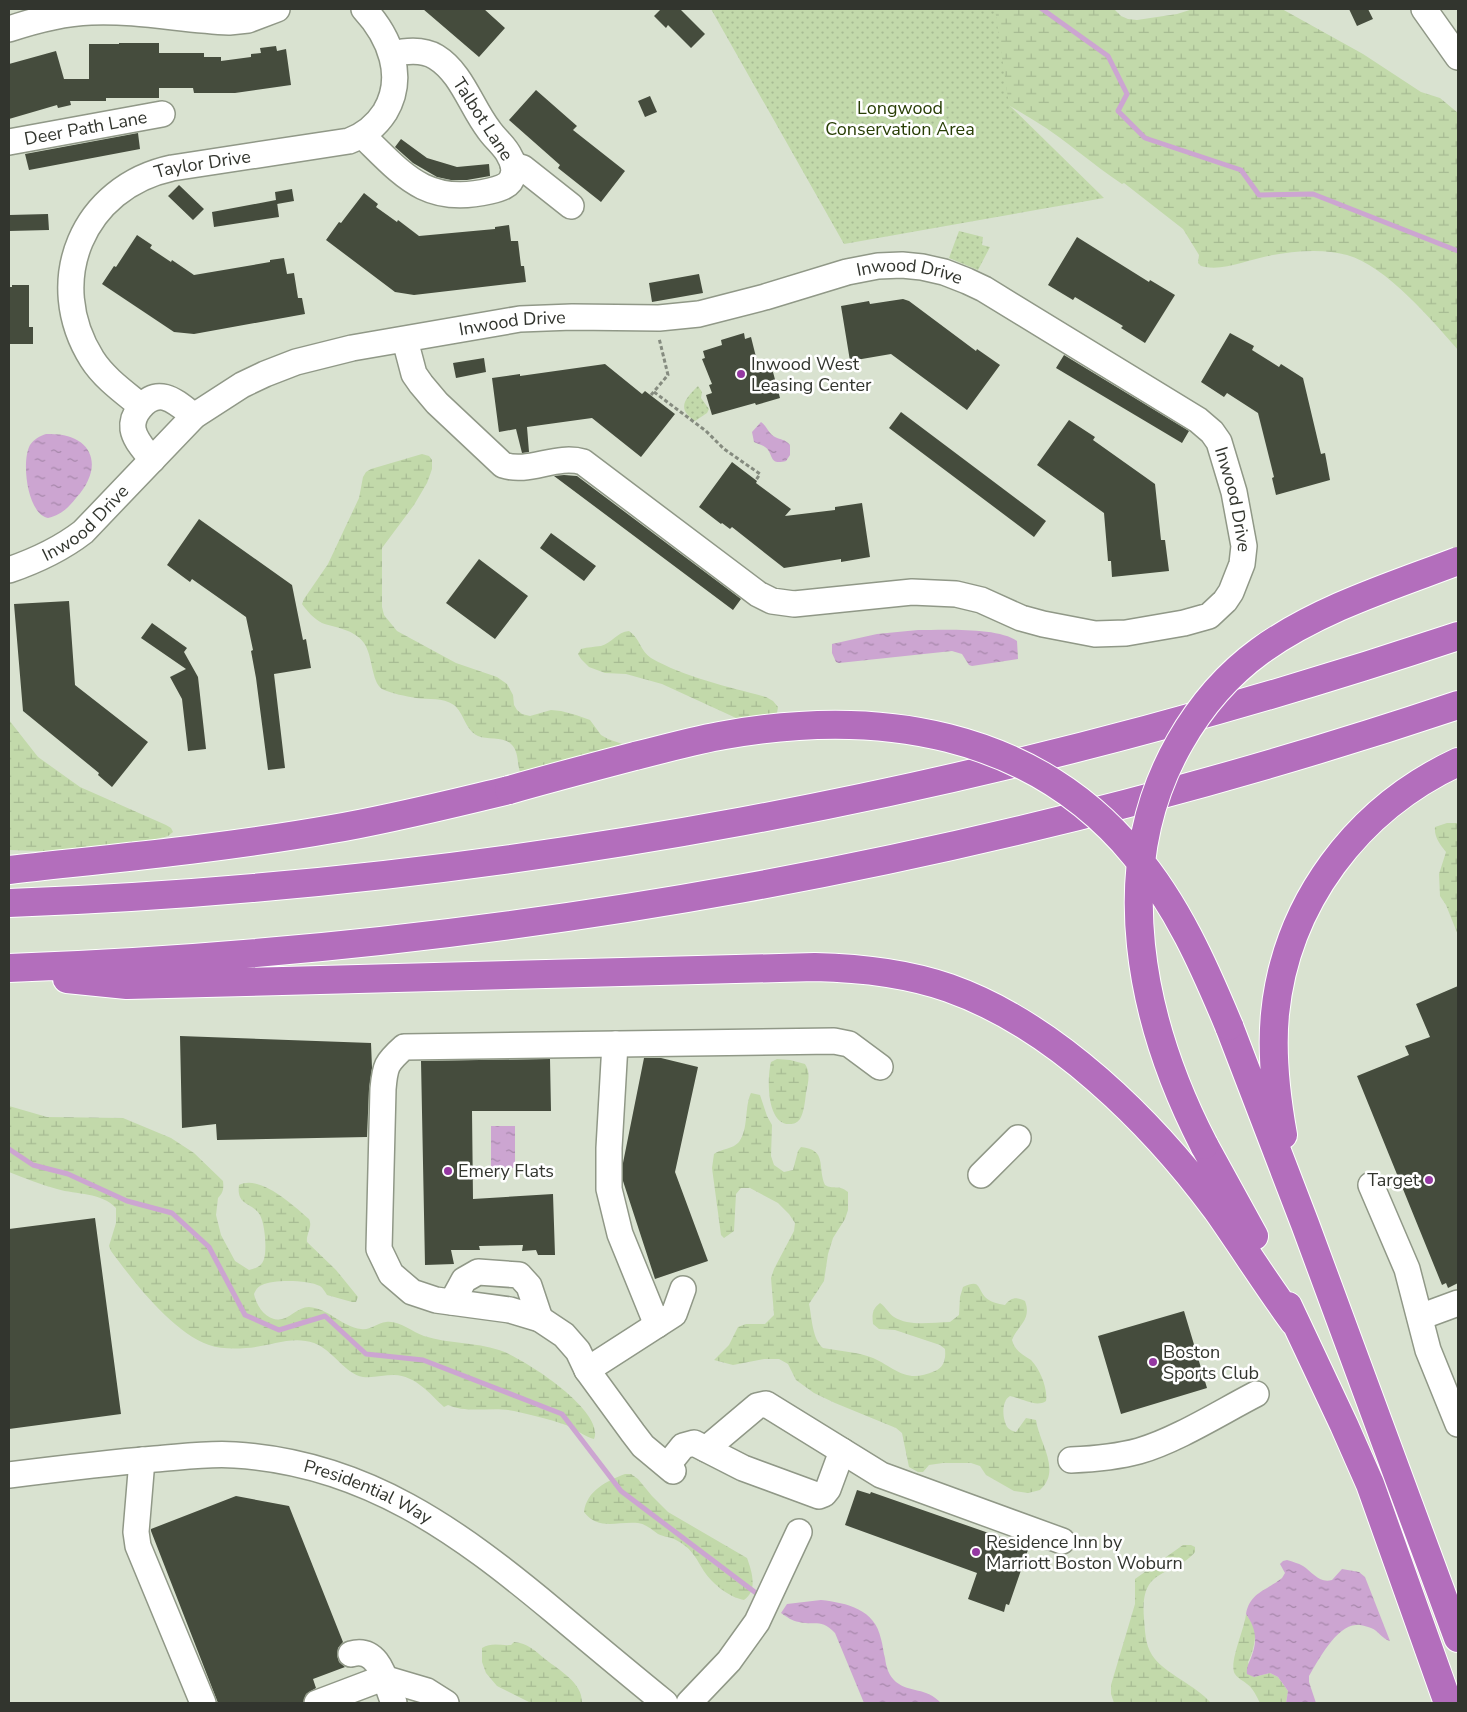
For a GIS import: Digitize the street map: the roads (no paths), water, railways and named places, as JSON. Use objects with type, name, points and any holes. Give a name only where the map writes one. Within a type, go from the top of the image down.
[{"type":"highway","points":[[1448,1703],[1370,1484],[1344,1425],[1294,1322],[1272,1269],[1204,1145],[1176,1086],[1150,998],[1141,944],[1138,890],[1141,856],[1149,815],[1162,777],[1184,734],[1223,684],[1259,653],[1287,634],[1318,617],[1458,561]]},
{"type":"highway","points":[[9,903],[174,894],[389,874],[589,847],[797,811],[970,774],[1142,731],[1256,700],[1458,636]]},
{"type":"highway","points":[[9,968],[217,956],[399,938],[582,914],[761,884],[866,864],[983,838],[1147,798],[1272,763],[1458,705]]},
{"type":"highway","points":[[9,870],[177,851],[321,831],[375,821],[509,790],[704,739],[789,726],[842,724],[885,726],[920,731],[981,747],[1029,769],[1064,791],[1099,818],[1135,855],[1187,934],[1229,1026],[1305,1224],[1458,1638]]},
{"type":"highway","points":[[1305,1224],[1284,1144],[1274,1074],[1274,1034],[1277,997],[1290,943],[1304,911],[1321,880],[1341,851],[1382,810],[1414,786],[1458,762]]},
{"type":"highway","points":[[9,972],[128,985],[816,968],[872,970],[933,983],[972,997],[1010,1017],[1052,1045],[1112,1093],[1152,1132],[1186,1171],[1217,1211],[1294,1322]]},
{"type":"street","points":[[9,29],[62,14],[112,10],[229,22],[248,20],[277,9]]},
{"type":"street","name":"Taylor Drive","points":[[141,406],[113,383],[97,366],[82,340],[74,319],[71,296],[72,265],[79,244],[93,217],[109,199],[133,182],[160,171],[349,141],[363,136],[379,121],[390,102],[395,81],[392,54],[376,24],[364,9]]},
{"type":"street","points":[[1424,9],[1458,57]]},
{"type":"street","name":"Talbot Lane","points":[[363,136],[408,178],[427,190],[441,194],[455,196],[478,194],[500,188],[511,180],[513,176],[513,165],[510,155],[488,129],[457,78],[446,65],[436,56],[427,53],[409,52],[392,54]]},
{"type":"street","name":"Deer Path Lane","points":[[9,142],[162,114]]},
{"type":"street","points":[[513,165],[523,168],[571,206]]},
{"type":"street","name":"Inwood Drive","points":[[9,570],[40,558],[78,536],[194,416],[242,385],[296,362],[335,352],[441,332],[535,318],[572,316],[654,318],[699,314],[722,309],[824,278],[878,266],[902,265],[922,266],[944,272],[984,289],[1198,420],[1212,432],[1219,442],[1227,467],[1243,538],[1242,564],[1231,592],[1209,616],[1184,623],[1111,635],[1086,634],[1043,624],[1022,618],[981,600],[956,594],[903,592],[804,604],[787,604],[772,600],[758,594],[583,462],[563,460],[518,467],[503,465],[432,398],[414,374],[404,340]]},
{"type":"street","points":[[152,460],[138,441],[133,427],[135,415],[141,406],[153,397],[166,398],[194,416]]},
{"type":"street","points":[[842,1451],[827,1491],[823,1495],[817,1496],[738,1466],[696,1444],[689,1443],[681,1448],[674,1464],[643,1446],[587,1370],[578,1351],[564,1335],[540,1319],[510,1310],[436,1300],[412,1292],[391,1274],[379,1249],[383,1089],[385,1069],[391,1058],[404,1047],[842,1042],[849,1044],[880,1066]]},
{"type":"street","points":[[615,1044],[609,1148],[609,1189],[620,1234],[657,1325]]},
{"type":"street","points":[[981,1174],[1018,1138]]},
{"type":"street","points":[[1371,1185],[1407,1269],[1428,1350],[1458,1424]]},
{"type":"street","points":[[452,1302],[464,1280],[478,1272],[519,1275],[529,1286],[540,1319]]},
{"type":"street","points":[[587,1370],[674,1314],[683,1289]]},
{"type":"street","points":[[1420,1317],[1458,1303]]},
{"type":"street","points":[[1071,1460],[1105,1458],[1150,1447],[1176,1436],[1256,1394]]},
{"type":"street","points":[[706,1449],[757,1406],[767,1404],[881,1475],[1062,1541]]},
{"type":"street","name":"Presidential Way","points":[[9,1475],[142,1460],[208,1455],[257,1456],[291,1462],[329,1472],[391,1496],[435,1520],[481,1552],[665,1703]]},
{"type":"street","points":[[142,1460],[136,1532],[138,1546],[203,1703]]},
{"type":"street","points":[[689,1703],[729,1661],[757,1622],[799,1532]]},
{"type":"street","points":[[351,1654],[360,1652],[372,1656],[378,1665],[394,1703]]},
{"type":"street","points":[[316,1703],[383,1678],[427,1691],[446,1703]]},
{"type":"water","points":[[761,422],[773,436],[790,445],[790,455],[786,461],[776,462],[764,446],[754,442],[752,432]]},
{"type":"water","points":[[46,434],[62,435],[84,445],[90,453],[92,463],[85,486],[76,498],[64,511],[48,518],[35,507],[26,474],[27,453],[30,445],[37,438]]},
{"type":"water","points":[[918,630],[969,630],[997,633],[1017,641],[1018,659],[972,666],[969,665],[962,654],[952,651],[839,663],[836,662],[832,653],[832,644],[877,634]]},
{"type":"water","points":[[491,1126],[515,1126],[515,1168],[491,1167]]},
{"type":"water","points":[[1287,1560],[1303,1566],[1316,1577],[1328,1581],[1332,1580],[1342,1569],[1359,1572],[1365,1577],[1390,1641],[1374,1629],[1361,1625],[1349,1627],[1341,1631],[1328,1645],[1309,1676],[1309,1682],[1316,1703],[1286,1703],[1288,1691],[1278,1677],[1270,1673],[1254,1677],[1247,1674],[1255,1638],[1252,1624],[1246,1614],[1248,1607],[1255,1596],[1282,1578],[1285,1573],[1280,1564]]},
{"type":"water","points":[[821,1600],[841,1603],[859,1609],[866,1614],[878,1629],[887,1668],[894,1680],[907,1688],[924,1692],[941,1703],[864,1703],[835,1633],[822,1624],[796,1621],[781,1613],[787,1604]]},
{"type":"waterway","points":[[1042,9],[1108,56],[1127,94],[1118,111],[1145,138],[1241,170],[1259,195],[1313,194],[1458,251]]},
{"type":"waterway","points":[[9,1149],[33,1165],[68,1174],[127,1201],[172,1213],[209,1247],[245,1315],[279,1330],[325,1316],[366,1354],[423,1360],[562,1414],[621,1491],[756,1593]]},
{"type":"place","name":"Inwood West Leasing Center","points":[[741,374]]},
{"type":"place","name":"Emery Flats","points":[[448,1171]]},
{"type":"place","name":"Target","points":[[1429,1180]]},
{"type":"place","name":"Boston Sports Club","points":[[1153,1362]]},
{"type":"place","name":"Residence Inn by Marriott Boston Woburn","points":[[976,1552]]},
{"type":"park label","name":"Longwood Conservation Area","points":[[900,118]]}]
